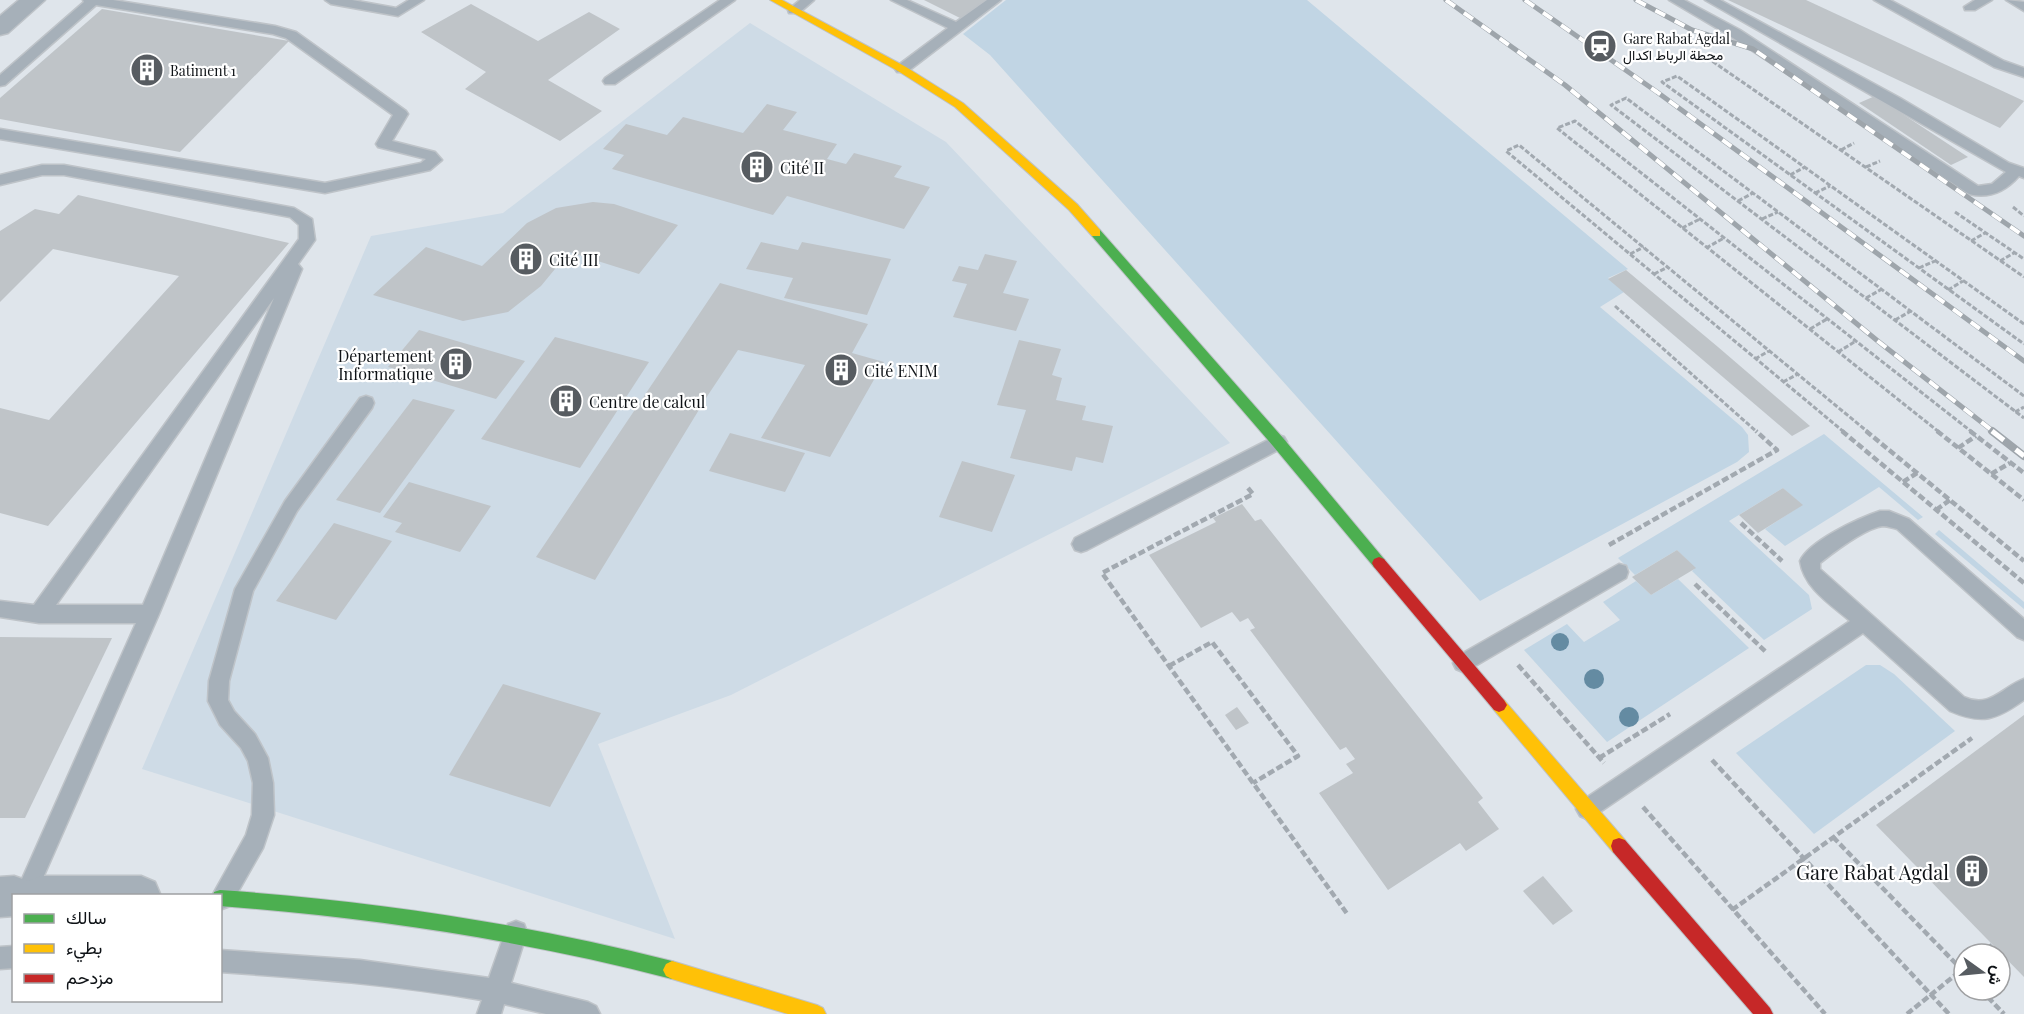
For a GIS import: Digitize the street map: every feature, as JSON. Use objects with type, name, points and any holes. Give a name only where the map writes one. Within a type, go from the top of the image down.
[{"type":"street","points":[[0,27],[33,0]]},
{"type":"street","points":[[775,0],[902,69],[959,105],[1073,207],[1278,442],[1587,809],[1764,1014]]},
{"type":"street","points":[[222,898],[380,911],[516,932],[726,986],[817,1014]]},
{"type":"lane","points":[[0,82],[91,0],[275,30],[291,35],[401,114],[383,144],[430,155],[435,160],[425,167],[325,188],[0,134]]},
{"type":"lane","points":[[331,0],[398,12],[418,0]]},
{"type":"lane","points":[[610,81],[729,0]]},
{"type":"lane","points":[[794,10],[808,0]]},
{"type":"lane","points":[[897,0],[958,28]]},
{"type":"lane","points":[[902,69],[995,0]]},
{"type":"lane","points":[[1675,0],[1735,33],[1974,190],[1984,192],[2006,183],[2020,172],[1710,0]]},
{"type":"lane","points":[[1880,0],[1999,64],[2024,73]]},
{"type":"lane","points":[[1970,7],[1986,0]]},
{"type":"lane","points":[[2012,0],[2024,7]]},
{"type":"lane","points":[[0,180],[42,170],[64,170],[294,213],[308,223],[307,240],[149,614],[25,894]]},
{"type":"lane","points":[[39,614],[307,240]]},
{"type":"lane","points":[[222,896],[255,840],[263,815],[263,783],[258,758],[248,741],[227,718],[218,701],[219,681],[244,589],[291,506],[366,403]]},
{"type":"lane","points":[[1081,544],[1278,442]]},
{"type":"lane","points":[[2024,631],[1903,524],[1887,518],[1874,520],[1809,561],[1814,578],[1948,697],[1966,709],[1976,712],[1993,709],[2024,688]]},
{"type":"lane","points":[[1463,663],[1619,572]]},
{"type":"lane","points":[[0,609],[39,614],[149,614]]},
{"type":"lane","points":[[1587,809],[1864,622]]},
{"type":"lane","points":[[489,1014],[516,932]]},
{"type":"lane","points":[[222,961],[393,974],[497,989],[588,1014]]},
{"type":"path","points":[[1725,55],[1712,61],[2024,278]]},
{"type":"path","points":[[2024,324],[1677,76],[1662,82],[2024,344]]},
{"type":"path","points":[[2024,396],[1626,98],[1611,105],[2024,418]]},
{"type":"path","points":[[2024,474],[1575,121],[1557,128],[2024,500]]},
{"type":"path","points":[[1844,136],[1863,149]]},
{"type":"path","points":[[1840,150],[1854,143]]},
{"type":"path","points":[[2024,561],[1519,145],[1506,151],[2024,584]]},
{"type":"path","points":[[1871,155],[1889,167]]},
{"type":"path","points":[[1866,168],[1880,160]]},
{"type":"path","points":[[1790,175],[1805,168]]},
{"type":"path","points":[[1815,193],[1830,186]]},
{"type":"path","points":[[1738,201],[1753,193]]},
{"type":"path","points":[[2018,204],[2012,207],[2024,216]]},
{"type":"path","points":[[1947,207],[2024,260]]},
{"type":"path","points":[[1762,219],[1778,211]]},
{"type":"path","points":[[1682,228],[1700,219]]},
{"type":"path","points":[[1971,241],[1985,233]]},
{"type":"path","points":[[1707,248],[1724,238]]},
{"type":"path","points":[[1630,254],[1644,247]]},
{"type":"path","points":[[2000,261],[2014,253]]},
{"type":"path","points":[[1919,268],[1935,261]]},
{"type":"path","points":[[1654,274],[1668,267]]},
{"type":"path","points":[[1948,290],[1964,281]]},
{"type":"path","points":[[1866,298],[1882,289]]},
{"type":"path","points":[[1602,549],[1777,450],[1615,306]]},
{"type":"path","points":[[1895,320],[1911,311]]},
{"type":"path","points":[[1809,329],[1827,319]]},
{"type":"path","points":[[1838,352],[1856,341]]},
{"type":"path","points":[[1755,359],[1769,351]]},
{"type":"path","points":[[1783,382],[1797,374]]},
{"type":"path","points":[[2015,412],[2024,407]]},
{"type":"path","points":[[1958,448],[1976,436]]},
{"type":"path","points":[[1991,474],[2010,463]]},
{"type":"path","points":[[1230,466],[1253,494],[1102,573],[1348,915]]},
{"type":"path","points":[[1903,482],[1917,473]]},
{"type":"path","points":[[1936,510],[1950,500]]},
{"type":"path","points":[[1741,523],[1787,565]]},
{"type":"path","points":[[1695,584],[1788,674]]},
{"type":"path","points":[[1169,666],[1212,642],[1298,756],[1253,783]]},
{"type":"path","points":[[1756,659],[1776,646]]},
{"type":"path","points":[[1599,758],[1678,708]]},
{"type":"path","points":[[1668,715],[1949,1014]]},
{"type":"path","points":[[1965,729],[1973,737]]},
{"type":"path","points":[[1695,935],[1982,731]]},
{"type":"path","points":[[1702,767],[1721,753]]},
{"type":"path","points":[[1643,808],[1653,801]]},
{"type":"path","points":[[1833,837],[1952,959]]},
{"type":"path","points":[[1907,1014],[1952,978]]},
{"type":"path","points":[[1992,1002],[2004,1014]]},
{"type":"shaded area","points":[[1006,0],[1307,0],[1628,269],[1608,278],[1624,292],[1600,307],[1742,427],[1748,435],[1749,452],[1737,462],[1480,601],[990,55],[963,34]]},
{"type":"shaded area","points":[[750,23],[946,142],[1230,443],[731,695],[598,744],[675,939],[142,769],[371,236],[503,213]]},
{"type":"shaded area","points":[[1824,434],[1923,517],[1918,520],[1879,487],[1785,546],[1765,529],[1802,505],[1783,488],[1729,521],[1809,595],[1812,609],[1764,640],[1692,571],[1695,568],[1677,550],[1635,575],[1618,558]]},
{"type":"shaded area","points":[[1939,530],[2024,602],[2024,609],[1935,534]]},
{"type":"shaded area","points":[[1678,579],[1749,648],[1607,742],[1524,650],[1567,624],[1584,642],[1620,620],[1603,602],[1636,581],[1651,595]]},
{"type":"shaded area","points":[[1866,665],[1880,665],[1894,674],[1955,731],[1814,834],[1736,753]]},
{"type":"building","points":[[924,0],[987,0],[962,19]]},
{"type":"building","points":[[1728,0],[1806,0],[2024,101],[2000,128]]},
{"type":"building","points":[[471,4],[538,41],[589,12],[620,29],[548,80],[602,111],[560,141],[465,89],[486,72],[421,32]]},
{"type":"building","name":"Batiment 1","points":[[102,9],[289,41],[180,152],[0,119],[0,98]]},
{"type":"building","points":[[1875,96],[1968,157],[1951,165],[1859,103]]},
{"type":"building","name":"Cité II","points":[[767,104],[797,112],[783,130],[837,144],[827,159],[846,164],[854,153],[902,166],[894,177],[930,187],[904,229],[787,196],[773,215],[612,169],[624,155],[603,149],[626,124],[667,135],[683,117],[743,133]]},
{"type":"building","points":[[78,195],[289,243],[48,526],[0,513],[0,408],[49,420],[179,276],[53,249],[0,302],[0,231],[35,209],[59,214]]},
{"type":"building","name":"Cité III","points":[[593,202],[614,204],[678,225],[639,274],[569,252],[541,286],[508,312],[463,321],[373,295],[426,247],[482,266],[527,223],[556,208]]},
{"type":"building","points":[[761,242],[798,250],[802,242],[891,259],[867,315],[784,298],[793,278],[746,269]]},
{"type":"building","points":[[985,254],[1017,261],[1003,293],[1029,299],[1016,331],[953,317],[967,284],[952,281],[959,266],[978,270]]},
{"type":"building","points":[[1626,270],[1810,426],[1792,436],[1608,279]]},
{"type":"building","points":[[720,283],[868,324],[852,353],[884,362],[830,457],[761,438],[805,365],[738,350],[595,580],[536,557]]},
{"type":"building","name":"Département Informatique","points":[[419,330],[525,361],[496,399],[388,367]]},
{"type":"building","name":"Centre de calcul","points":[[555,337],[649,362],[580,468],[481,439]]},
{"type":"building","points":[[1019,340],[1061,349],[1052,375],[1062,378],[1056,400],[1086,406],[1082,420],[1113,426],[1103,463],[1076,457],[1072,471],[1010,458],[1026,410],[997,405]]},
{"type":"building","points":[[413,399],[455,410],[380,513],[336,500]]},
{"type":"building","points":[[730,433],[805,453],[785,492],[709,471]]},
{"type":"building","points":[[962,461],[1015,475],[992,532],[939,517]]},
{"type":"building","points":[[409,482],[491,506],[460,552],[395,532],[402,523],[383,517]]},
{"type":"building","points":[[1783,488],[1803,505],[1758,533],[1739,515]]},
{"type":"building","points":[[1242,504],[1255,521],[1261,519],[1483,798],[1478,802],[1499,829],[1466,851],[1460,843],[1388,890],[1319,793],[1353,773],[1346,764],[1355,759],[1346,747],[1340,750],[1250,630],[1255,628],[1248,618],[1240,622],[1232,612],[1201,628],[1149,555],[1216,522],[1213,518]]},
{"type":"building","points":[[334,523],[392,541],[336,620],[276,601]]},
{"type":"building","points":[[1677,550],[1696,568],[1651,595],[1632,577]]},
{"type":"building","points":[[0,637],[112,638],[25,818],[0,818]]},
{"type":"building","points":[[503,684],[601,713],[550,807],[449,775]]},
{"type":"building","points":[[1237,707],[1249,723],[1236,730],[1225,715]]},
{"type":"building","name":"Gare Rabat Agdal","points":[[2024,715],[2024,977],[2012,965],[2012,942],[1990,942],[1876,825]]},
{"type":"building","points":[[1543,876],[1573,911],[1553,925],[1523,891]]},
{"type":"railway","points":[[1446,0],[1565,85],[1879,342],[1994,432]]},
{"type":"railway","points":[[1525,0],[1657,92],[2024,361]]},
{"type":"railway","points":[[1636,0],[1692,30],[1753,49],[2024,236]]},
{"type":"railway","points":[[1992,431],[2024,456]]},
{"type":"traffic: fast","points":[[1096,233],[1278,442],[1379,563]]},
{"type":"traffic: fast","points":[[222,898],[335,908],[448,922],[560,943],[672,970]]},
{"type":"traffic: slow","points":[[775,0],[902,69],[959,105],[1073,207],[1096,233]]},
{"type":"traffic: slow","points":[[1499,705],[1619,846]]},
{"type":"traffic: slow","points":[[672,970],[817,1014]]},
{"type":"traffic: jam","points":[[1379,563],[1499,705]]},
{"type":"traffic: jam","points":[[1619,846],[1764,1014]]},
{"type":"place","name":"Gare Rabat Agdal محطة الرباط اكدال","points":[[1600,46]]},
{"type":"place","name":"Batiment 1","points":[[147,70]]},
{"type":"place","name":"Cité II","points":[[757,167]]},
{"type":"place","name":"Cité III","points":[[526,259]]},
{"type":"place","name":"Département Informatique","points":[[456,364]]},
{"type":"place","name":"Cité ENIM","points":[[841,370]]},
{"type":"place","name":"Centre de calcul","points":[[566,401]]},
{"type":"place","name":"Gare Rabat Agdal","points":[[1972,871]]}]
